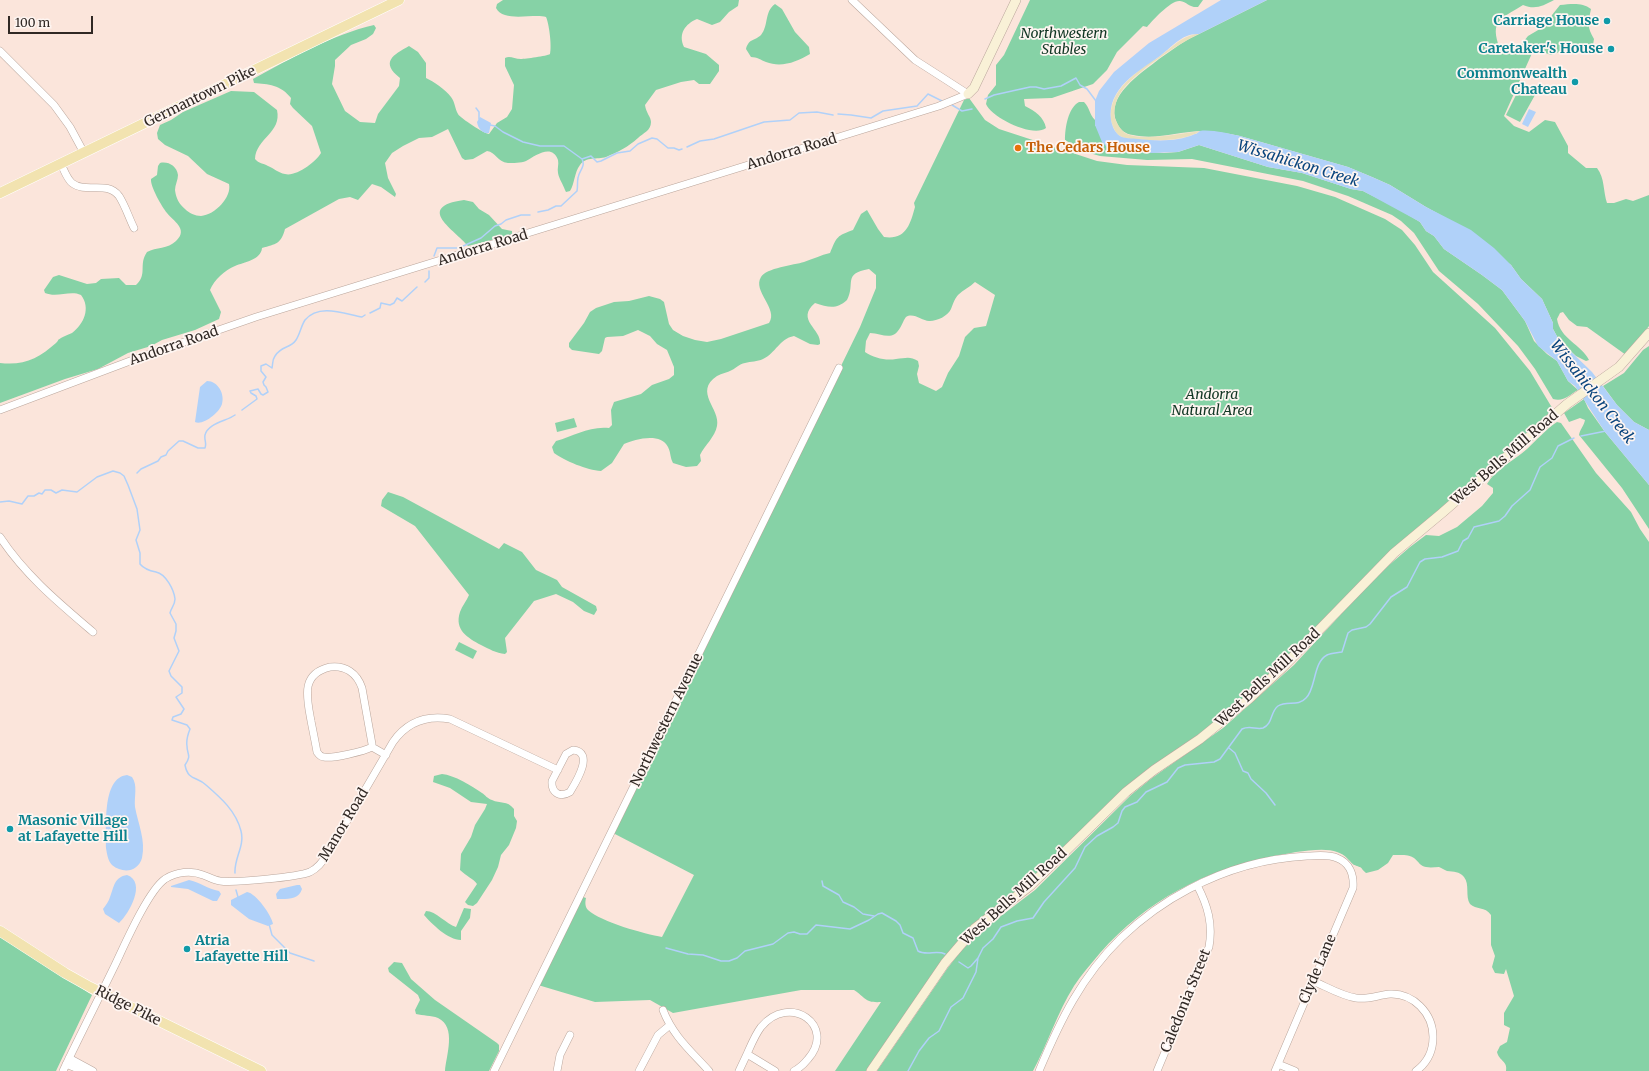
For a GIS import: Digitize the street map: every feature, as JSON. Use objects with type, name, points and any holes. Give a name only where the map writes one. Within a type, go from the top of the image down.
[{"type":"main road","name":"Germantown Pike","points":[[0,194],[399,0]]},
{"type":"main road","name":"Ridge Pike","points":[[0,931],[65,973],[261,1071]]},
{"type":"street","points":[[852,0],[915,60],[968,94],[974,88],[1016,0]]},
{"type":"street","points":[[2,56],[54,105],[70,127],[84,153]]},
{"type":"street","name":"Andorra Road","points":[[0,410],[138,358],[226,327],[939,106],[968,94]]},
{"type":"street","points":[[61,164],[69,180],[76,185],[88,188],[106,188],[119,196],[134,228]]},
{"type":"street","name":"West Bells Mill Road","points":[[871,1071],[945,963],[975,928],[1030,886],[1126,792],[1154,770],[1200,739],[1249,699],[1288,662],[1394,553],[1442,514],[1573,400],[1608,376],[1627,360],[1649,333]]},
{"type":"street","name":"Northwestern Avenue","points":[[494,1071],[839,368]]},
{"type":"street","points":[[0,537],[15,559],[31,577],[93,632]]},
{"type":"street","points":[[330,667],[339,667],[352,672],[358,679],[362,688],[372,747],[363,751],[328,757],[322,757],[318,754],[306,695],[309,682],[318,672],[330,667]]},
{"type":"street","name":"Manor Road","points":[[63,1071],[141,914],[152,894],[162,882],[170,876],[184,872],[194,872],[216,880],[229,882],[294,876],[313,870],[327,855],[396,738],[407,727],[421,720],[439,717],[456,721],[558,770]]},
{"type":"street","points":[[372,747],[386,755]]},
{"type":"street","points":[[575,750],[582,755],[584,760],[583,765],[571,790],[565,795],[558,794],[552,789],[552,781],[558,770],[568,752],[575,750]]},
{"type":"street","name":"Clyde Lane","points":[[1197,885],[1228,872],[1248,866],[1296,857],[1332,856],[1340,859],[1349,867],[1353,879],[1353,888],[1275,1071]]},
{"type":"street","points":[[1039,1071],[1059,1024],[1072,999],[1100,960],[1120,939],[1148,915],[1174,897],[1197,885]]},
{"type":"street","name":"Caledonia Street","points":[[1157,1071],[1208,947],[1210,930],[1209,912],[1205,900],[1197,885]]},
{"type":"street","points":[[1313,981],[1354,998],[1366,999],[1388,994],[1404,996],[1421,1006],[1428,1015],[1432,1025],[1433,1042],[1431,1052],[1426,1062],[1416,1071]]},
{"type":"street","points":[[663,1010],[670,1025],[683,1044],[709,1071]]},
{"type":"street","points":[[739,1071],[758,1031],[770,1019],[785,1012],[798,1012],[812,1023],[816,1031],[817,1041],[812,1054],[801,1067],[794,1071]]},
{"type":"street","points":[[639,1071],[656,1038],[670,1025]]},
{"type":"street","points":[[557,1071],[560,1055],[570,1035]]},
{"type":"street","points":[[748,1054],[775,1071]]},
{"type":"street","points":[[68,1061],[83,1071]]},
{"type":"street","points":[[68,1061],[93,1071]]},
{"type":"street","points":[[1278,1064],[1295,1071]]},
{"type":"green space","points":[[503,0],[739,0],[738,6],[729,12],[720,22],[712,25],[697,19],[686,27],[682,34],[682,42],[684,47],[706,54],[719,65],[719,71],[710,84],[699,84],[694,80],[681,82],[656,90],[645,105],[651,120],[650,128],[619,151],[603,158],[588,159],[582,162],[570,191],[566,192],[565,190],[558,171],[558,160],[552,152],[543,152],[526,161],[517,163],[501,161],[493,153],[487,151],[473,159],[465,160],[462,158],[448,129],[432,137],[419,138],[392,153],[385,163],[388,178],[396,194],[395,197],[381,187],[372,184],[358,200],[350,197],[339,199],[285,229],[280,241],[262,248],[259,255],[252,260],[227,270],[220,276],[210,290],[221,312],[219,319],[195,330],[162,340],[151,346],[128,353],[98,369],[65,379],[0,403],[0,363],[9,364],[24,362],[37,357],[50,348],[59,339],[72,333],[80,325],[85,316],[86,305],[81,295],[72,293],[54,295],[45,293],[44,290],[53,277],[59,275],[87,284],[96,283],[101,279],[119,278],[126,285],[136,285],[142,277],[143,261],[147,252],[173,244],[180,237],[181,233],[179,226],[162,206],[151,182],[151,179],[157,175],[158,166],[160,163],[172,165],[176,169],[178,179],[175,188],[176,196],[181,205],[190,213],[199,216],[206,215],[217,209],[225,200],[228,194],[229,184],[207,174],[188,156],[165,145],[158,139],[157,133],[160,125],[183,112],[231,91],[254,92],[277,110],[278,118],[276,124],[256,152],[255,159],[278,172],[290,174],[300,171],[321,153],[312,126],[293,108],[290,104],[291,98],[283,90],[269,85],[254,83],[253,79],[297,55],[327,41],[358,29],[374,25],[376,28],[373,34],[366,39],[351,45],[335,60],[332,84],[345,111],[360,122],[375,123],[378,114],[399,86],[400,78],[391,68],[391,59],[409,46],[418,52],[426,63],[426,78],[449,94],[460,116],[478,129],[489,134],[497,123],[507,117],[512,109],[514,85],[505,66],[505,58],[510,57],[521,59],[545,56],[550,54],[551,50],[550,35],[546,17],[520,17],[500,13],[496,8],[497,4]]},
{"type":"green space","name":"Northwestern Stables","points":[[1030,0],[1203,0],[1198,7],[1193,7],[1180,1],[1167,7],[1147,27],[1143,26],[1117,52],[1107,70],[1093,84],[1052,98],[1024,99],[1025,106],[1038,115],[1045,124],[1046,128],[1032,130],[1013,125],[1004,120],[996,115],[986,104],[988,95],[996,85],[996,65],[1004,55]]},
{"type":"green space","points":[[1267,0],[1554,0],[1539,7],[1523,5],[1499,21],[1496,32],[1497,39],[1500,49],[1507,53],[1520,46],[1528,36],[1550,23],[1552,15],[1560,5],[1580,4],[1591,9],[1589,25],[1594,39],[1593,45],[1582,44],[1551,55],[1538,50],[1533,51],[1504,116],[1514,126],[1529,132],[1545,120],[1555,122],[1568,146],[1568,153],[1586,168],[1597,168],[1600,172],[1607,203],[1614,203],[1626,199],[1633,201],[1649,195],[1649,326],[1626,355],[1587,327],[1577,326],[1569,320],[1563,312],[1560,313],[1557,319],[1562,332],[1585,354],[1589,360],[1586,361],[1576,356],[1559,340],[1553,329],[1553,323],[1542,299],[1521,279],[1511,265],[1446,218],[1390,185],[1348,167],[1240,136],[1200,131],[1150,137],[1128,134],[1121,130],[1114,113],[1116,104],[1120,95],[1135,78],[1187,40]]},
{"type":"green space","points":[[775,4],[782,9],[795,32],[809,47],[810,54],[794,62],[772,64],[751,57],[746,49],[750,41],[761,35],[765,27],[769,11]]},
{"type":"green space","points":[[1520,87],[1535,95],[1520,122],[1506,115]]},
{"type":"green space","name":"Andorra Natural Area","points":[[969,98],[985,120],[999,129],[1097,161],[1127,165],[1204,168],[1297,186],[1335,197],[1385,219],[1402,230],[1415,245],[1433,272],[1495,328],[1530,371],[1554,411],[1218,721],[1145,773],[1036,877],[987,915],[867,1071],[835,1071],[881,1002],[869,1001],[854,990],[801,990],[673,1013],[650,1000],[595,1002],[538,985],[583,897],[586,898],[586,907],[588,910],[603,919],[662,937],[694,875],[613,833],[860,327],[876,288],[876,275],[869,269],[855,274],[851,280],[847,300],[832,307],[815,303],[810,309],[808,319],[820,339],[820,344],[810,344],[794,336],[785,340],[763,359],[741,364],[730,371],[717,376],[710,382],[707,388],[717,420],[717,426],[714,434],[700,455],[701,461],[697,466],[686,467],[673,463],[669,449],[665,442],[654,438],[635,440],[624,444],[612,463],[601,471],[576,465],[554,453],[552,447],[556,441],[595,428],[609,428],[612,425],[611,410],[614,402],[641,394],[652,385],[669,379],[674,375],[674,367],[667,350],[657,344],[650,336],[638,330],[623,336],[605,338],[602,351],[599,354],[572,350],[569,347],[569,343],[584,323],[590,312],[596,308],[614,302],[629,301],[649,296],[660,299],[664,302],[669,324],[673,330],[683,336],[695,340],[707,342],[721,339],[769,323],[771,312],[762,294],[759,282],[761,277],[768,271],[804,262],[830,253],[838,237],[853,230],[861,214],[867,210],[884,237],[897,236],[906,230],[913,214],[915,207],[914,203],[964,100]],"holes":[[[975,282],[995,295],[986,326],[974,328],[965,337],[959,356],[948,373],[942,387],[936,391],[919,383],[917,374],[919,366],[918,361],[915,359],[884,359],[865,352],[866,341],[870,333],[886,336],[894,335],[906,317],[909,316],[915,316],[927,321],[942,318],[950,312],[958,295]]]},
{"type":"green space","points":[[1079,102],[1084,102],[1086,104],[1095,120],[1095,125],[1115,150],[1164,153],[1178,152],[1199,145],[1268,167],[1302,173],[1351,189],[1363,191],[1397,208],[1420,222],[1426,231],[1434,236],[1444,249],[1502,290],[1525,321],[1534,341],[1547,354],[1557,361],[1568,381],[1578,390],[1563,399],[1553,399],[1535,369],[1518,346],[1478,304],[1439,271],[1414,233],[1392,215],[1348,196],[1303,181],[1192,159],[1147,160],[1100,156],[1086,152],[1065,140],[1070,113]]},
{"type":"green space","points":[[464,200],[473,202],[479,209],[489,215],[502,229],[512,231],[512,235],[468,246],[442,220],[440,213],[442,208],[449,203]]},
{"type":"green space","points":[[1649,346],[1649,430],[1634,422],[1617,405],[1603,386],[1624,373],[1643,350]]},
{"type":"green space","points":[[1584,399],[1588,408],[1605,432],[1649,485],[1649,529],[1622,488],[1579,435],[1585,420],[1580,418],[1569,422],[1564,413]]},
{"type":"green space","points":[[574,418],[577,427],[557,432],[555,423]]},
{"type":"green space","points":[[1557,422],[1561,423],[1596,473],[1631,512],[1649,542],[1649,1071],[1506,1071],[1506,1065],[1497,1052],[1500,1046],[1507,1042],[1510,1028],[1504,1025],[1504,1013],[1514,996],[1506,969],[1504,974],[1495,973],[1492,967],[1495,956],[1491,945],[1491,915],[1486,910],[1470,904],[1467,883],[1464,877],[1458,873],[1447,871],[1439,867],[1421,865],[1416,859],[1404,855],[1393,855],[1388,863],[1378,870],[1366,873],[1361,867],[1354,865],[1343,855],[1331,850],[1324,850],[1274,856],[1224,870],[1179,890],[1137,917],[1100,953],[1077,982],[1068,996],[1033,1071],[877,1071],[947,969],[960,952],[980,932],[1035,890],[1131,795],[1152,778],[1223,728],[1294,665],[1356,598],[1388,566],[1410,547],[1426,535],[1439,536],[1457,527],[1482,506],[1493,493],[1493,488],[1487,484],[1495,473],[1527,449]]},
{"type":"green space","points":[[388,492],[403,497],[499,549],[504,543],[522,552],[536,570],[557,580],[562,587],[596,606],[597,610],[594,615],[584,611],[573,602],[556,594],[534,601],[505,638],[507,652],[505,654],[493,651],[476,642],[463,633],[459,624],[460,612],[469,595],[415,526],[381,506],[382,500]]},
{"type":"green space","points":[[459,642],[477,651],[473,659],[455,650]]},
{"type":"green space","points":[[442,774],[452,776],[463,781],[495,801],[509,804],[514,809],[514,816],[517,821],[516,828],[509,845],[501,855],[498,867],[492,880],[477,903],[473,906],[468,905],[465,902],[477,884],[460,870],[461,854],[487,804],[471,802],[450,788],[433,782],[434,776]]},
{"type":"green space","points":[[464,908],[471,909],[470,918],[461,931],[461,940],[446,934],[436,927],[424,915],[426,911],[434,913],[456,927]]},
{"type":"green space","points":[[0,935],[92,995],[56,1071],[0,1071]]},
{"type":"green space","points":[[394,962],[402,963],[411,979],[435,1000],[499,1045],[499,1051],[489,1071],[445,1071],[449,1042],[447,1028],[444,1022],[438,1018],[416,1014],[415,1010],[420,1000],[418,995],[389,972],[388,968]]},
{"type":"sand","points":[[1199,34],[1180,44],[1135,77],[1121,92],[1115,106],[1114,114],[1121,129],[1125,133],[1132,136],[1151,137],[1201,131],[1181,138],[1160,140],[1130,139],[1118,135],[1111,122],[1111,110],[1113,102],[1122,86],[1150,62],[1185,37]]},
{"type":"water","name":"Wissahickon Creek","points":[[1221,0],[1267,0],[1199,34],[1193,34],[1182,38],[1126,82],[1114,99],[1111,109],[1111,120],[1117,133],[1126,138],[1145,140],[1174,140],[1188,137],[1200,131],[1220,132],[1240,136],[1348,167],[1390,185],[1426,207],[1471,230],[1494,248],[1511,265],[1521,279],[1542,299],[1553,323],[1553,329],[1559,340],[1592,372],[1617,405],[1634,422],[1649,430],[1649,485],[1605,432],[1575,386],[1568,381],[1557,361],[1538,346],[1525,321],[1502,290],[1444,249],[1434,236],[1426,231],[1420,222],[1363,191],[1351,189],[1302,173],[1268,167],[1199,145],[1178,152],[1152,153],[1115,150],[1108,148],[1102,142],[1095,125],[1095,101],[1099,91],[1114,72],[1149,43]]},
{"type":"water","points":[[1529,109],[1536,112],[1528,127],[1522,124]]},
{"type":"water","points":[[480,117],[491,123],[489,133],[483,132],[478,127],[477,122]]},
{"type":"water","points":[[207,381],[214,383],[220,389],[223,400],[221,407],[211,418],[198,423],[195,422],[200,387]]},
{"type":"water","points":[[127,775],[132,777],[135,784],[135,807],[142,838],[143,851],[140,863],[134,869],[121,870],[112,865],[109,859],[106,848],[106,817],[109,794],[113,785],[119,778]]},
{"type":"water","points":[[127,875],[133,879],[136,884],[136,891],[131,906],[119,923],[105,914],[103,909],[109,900],[117,880]]},
{"type":"water","points":[[189,880],[219,891],[221,894],[217,901],[213,901],[188,889],[171,887]]},
{"type":"water","points":[[300,885],[302,889],[298,895],[292,898],[277,899],[276,894],[280,889]]},
{"type":"water","points":[[247,892],[255,896],[263,905],[273,924],[268,926],[249,919],[231,905],[231,900]]},
{"type":"waterway","points":[[985,99],[994,95],[1030,87],[1044,89],[1061,86],[1076,78],[1080,85],[1087,89],[1096,101]]},
{"type":"waterway","points":[[838,114],[871,118],[883,111],[917,106],[928,94],[942,101]]},
{"type":"waterway","points":[[952,105],[962,111],[972,109]]},
{"type":"waterway","points":[[476,108],[479,112],[479,119]]},
{"type":"waterway","points":[[687,147],[700,141],[714,139],[764,122],[790,120],[799,113],[817,112],[833,115]]},
{"type":"waterway","points":[[490,125],[495,126],[503,132],[523,142],[540,146],[564,146],[582,159]]},
{"type":"waterway","points":[[538,212],[548,210],[556,206],[561,206],[577,191],[579,175],[583,166],[582,159],[591,156],[597,162],[601,161],[617,153],[630,151],[638,144],[652,138],[657,139],[668,148],[679,150],[682,149]]},
{"type":"waterway","points":[[461,247],[481,238],[495,226],[506,220],[521,215],[530,215]]},
{"type":"waterway","points":[[434,256],[437,248],[457,248]]},
{"type":"waterway","points":[[425,282],[429,278],[429,271]]},
{"type":"waterway","points":[[370,313],[380,308],[381,303],[390,305],[394,303],[397,298],[402,301],[417,287]]},
{"type":"waterway","points":[[242,410],[257,399],[256,396],[250,391],[258,389],[263,395],[268,392],[263,382],[266,377],[261,371],[261,366],[266,364],[272,368],[275,356],[280,350],[294,343],[305,320],[311,315],[317,312],[325,311],[340,312],[362,317],[365,315]]},
{"type":"waterway","points":[[137,473],[141,469],[158,461],[161,457],[166,455],[168,451],[179,441],[183,441],[198,448],[205,448],[205,435],[207,431],[214,425],[235,415]]},
{"type":"waterway","name":"Wissahickon Creek","points":[[1581,436],[1606,431]]},
{"type":"waterway","points":[[908,1071],[919,1051],[929,1038],[939,1031],[951,1007],[963,998],[976,972],[978,958],[983,948],[993,939],[1001,927],[1017,921],[1033,918],[1044,902],[1075,868],[1085,847],[1097,836],[1118,823],[1125,807],[1137,802],[1146,792],[1167,782],[1178,768],[1185,765],[1214,762],[1220,759],[1242,729],[1248,727],[1263,728],[1270,721],[1275,709],[1281,704],[1303,701],[1312,688],[1317,669],[1322,658],[1329,654],[1342,652],[1348,633],[1352,630],[1366,627],[1370,624],[1391,597],[1407,587],[1420,562],[1425,559],[1442,557],[1458,551],[1463,541],[1468,538],[1474,527],[1499,521],[1505,516],[1512,506],[1530,490],[1540,467],[1552,458],[1558,446],[1574,438]]},
{"type":"waterway","points":[[0,502],[9,501],[22,504],[28,496],[34,496],[39,493],[42,494],[45,490],[51,490],[56,493],[62,490],[77,492],[97,477],[113,471],[124,476],[137,509],[140,530],[136,540],[140,553],[140,564],[150,570],[160,573],[169,583],[175,599],[170,613],[176,624],[174,638],[179,651],[169,671],[171,676],[182,687],[182,693],[176,697],[184,709],[181,714],[173,717],[172,720],[187,725],[190,729],[187,742],[189,757],[185,765],[188,774],[203,782],[212,790],[232,811],[239,824],[242,842],[236,862],[235,873]]},
{"type":"waterway","points":[[1229,748],[1235,753],[1243,771],[1248,773],[1251,779],[1266,793],[1275,805]]},
{"type":"waterway","points":[[822,881],[823,886],[839,895],[843,902],[854,907],[863,914],[874,916]]},
{"type":"waterway","points":[[236,890],[238,897]]},
{"type":"waterway","points":[[666,948],[688,954],[703,955],[721,961],[729,961],[737,958],[745,951],[773,944],[788,933],[794,932],[807,934],[816,925],[850,929],[882,913],[896,921],[900,925],[903,933],[913,938],[918,951],[924,953],[945,954]]},
{"type":"waterway","points":[[269,924],[272,935],[290,953],[314,961]]},
{"type":"waterway","points":[[959,962],[968,968],[978,958]]},
{"type":"place","name":"Carriage House","points":[[1607,21]]},
{"type":"place","name":"Caretaker's House","points":[[1611,49]]},
{"type":"place","name":"Commonwealth Chateau","points":[[1575,82]]},
{"type":"place","name":"The Cedars House","points":[[1018,148]]},
{"type":"place","name":"Masonic Village at Lafayette Hill","points":[[10,829]]},
{"type":"place","name":"Atria Lafayette Hill","points":[[187,949]]}]
